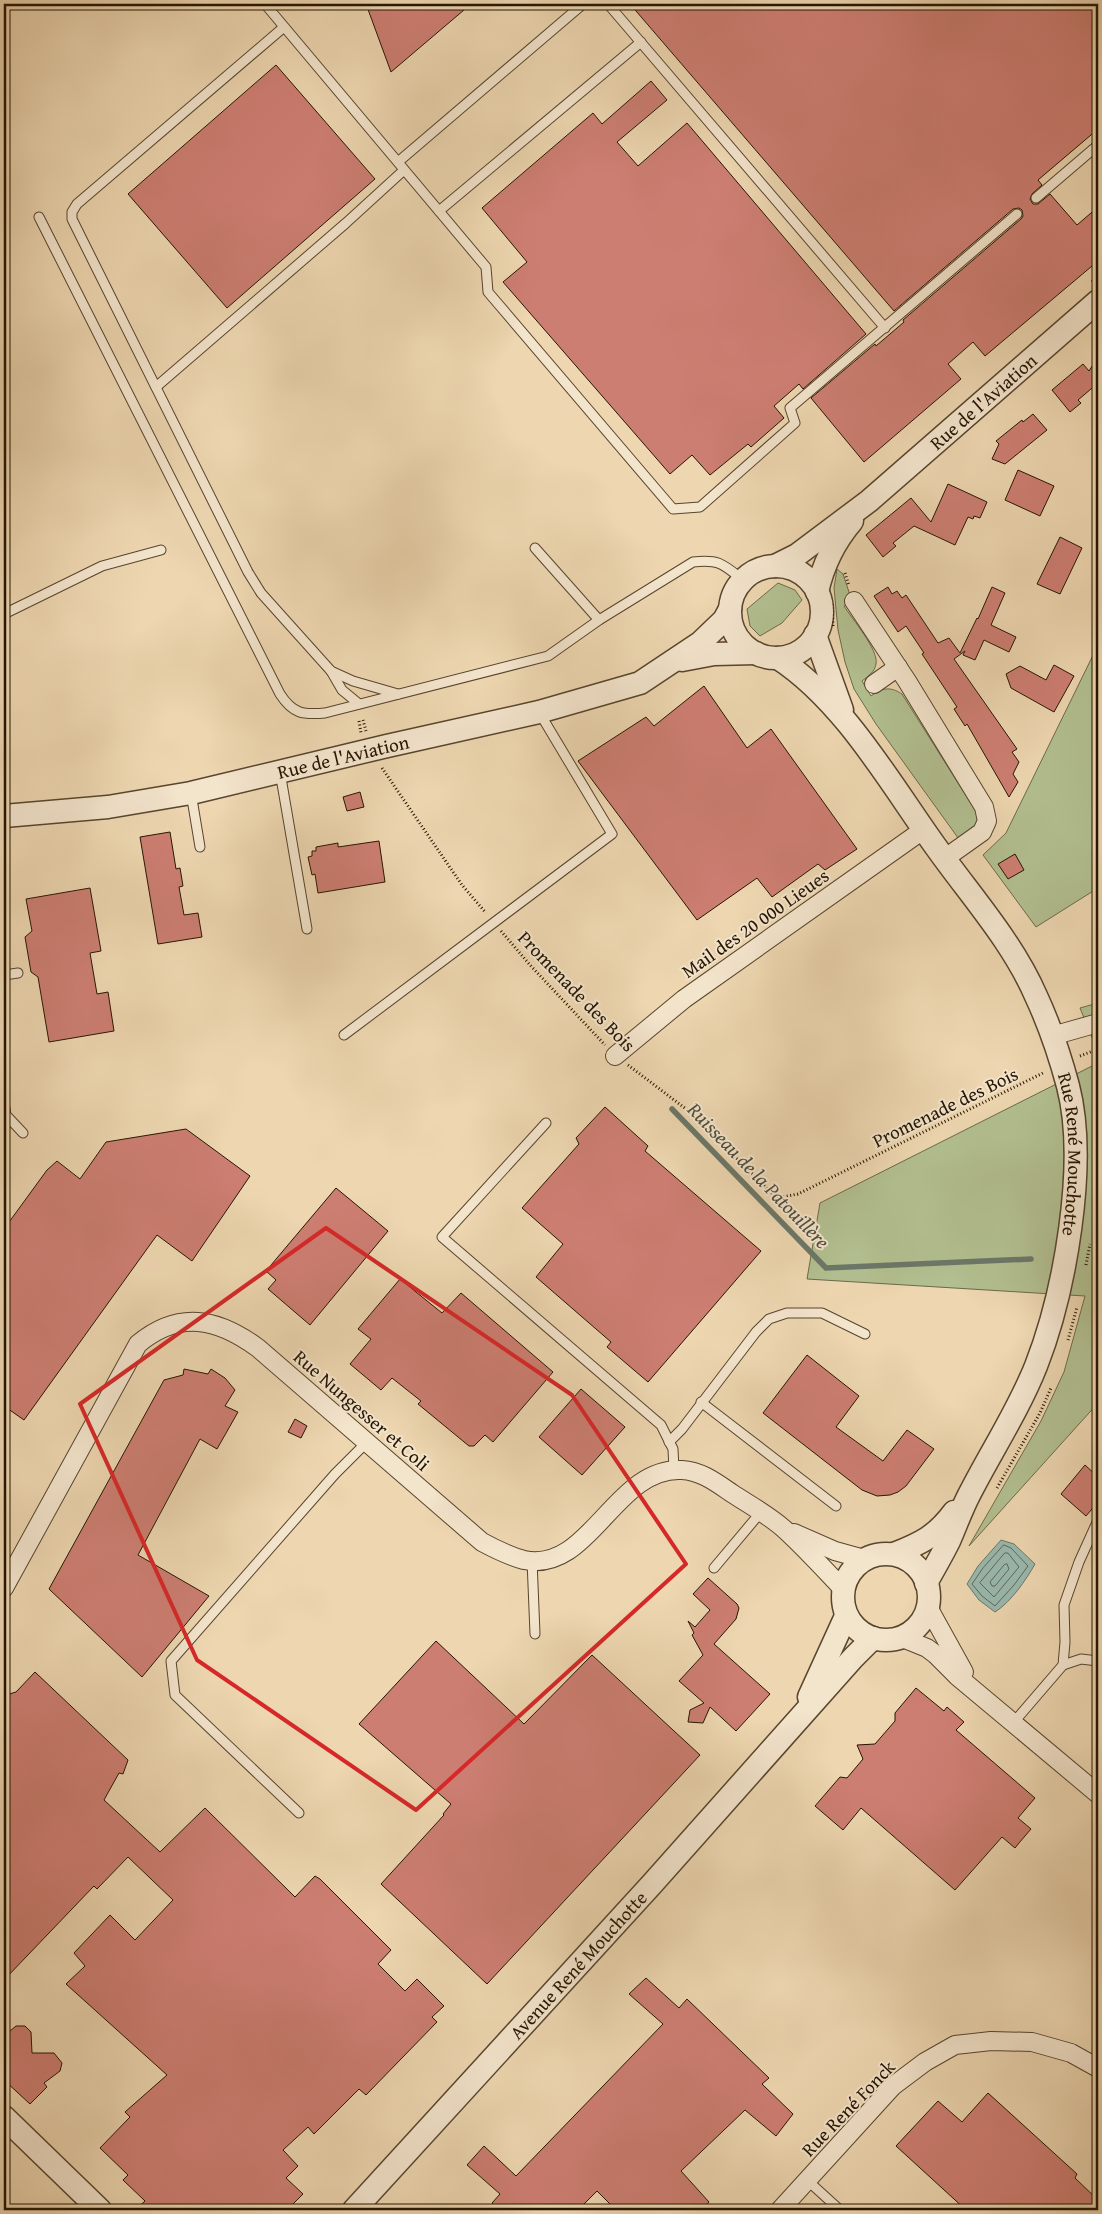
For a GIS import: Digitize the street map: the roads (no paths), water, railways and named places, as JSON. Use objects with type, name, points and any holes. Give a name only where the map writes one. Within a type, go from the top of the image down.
[{"type":"street","name":"Rue de l'Aviation","points":[[775,566],[797,555],[869,501],[1098,301]]},
{"type":"street","name":"Rue de l'Aviation","points":[[824,596],[827,560],[841,535],[869,501]]},
{"type":"street","points":[[775,566],[792,569],[800,573],[824,596],[821,614],[824,632],[799,651],[767,655],[743,644],[734,632],[730,609],[734,593],[743,580],[758,570],[775,566]]},
{"type":"street","points":[[854,601],[898,667],[979,799],[986,814],[987,821],[982,832],[944,859]]},
{"type":"street","name":"Rue de l'Aviation","points":[[4,816],[108,808],[191,793],[539,712],[640,683],[700,643],[724,620],[730,609]]},
{"type":"street","name":"Rue René Mouchotte","points":[[824,632],[847,722]]},
{"type":"street","name":"Rue de l'Aviation","points":[[674,662],[714,654],[767,655]]},
{"type":"street","name":"Rue René Mouchotte","points":[[767,655],[808,680],[847,722],[944,859],[1000,933],[1021,966],[1036,996],[1052,1036],[1054,1068],[1068,1087],[1075,1147],[1071,1219],[1065,1265],[1050,1326],[1036,1367],[1011,1421],[969,1494],[949,1541],[926,1583]]},
{"type":"street","points":[[874,684],[898,667]]},
{"type":"street","name":"Mail des 20 000 Lieues","points":[[615,1056],[678,1004],[924,830]]},
{"type":"street","points":[[1052,1036],[1098,1023]]},
{"type":"street","name":"Rue Nungesser et Coli","points":[[4,1588],[138,1344],[152,1333],[170,1324],[193,1322],[217,1324],[238,1334],[258,1348],[482,1542],[504,1554],[525,1560],[544,1560],[562,1554],[579,1542],[639,1483],[653,1475],[683,1470],[708,1478],[782,1527],[842,1588]]},
{"type":"street","name":"Rue René Mouchotte","points":[[894,1554],[923,1543],[933,1535],[944,1525],[969,1494]]},
{"type":"street","name":"Rue Nungesser et Coli","points":[[782,1527],[835,1551],[864,1560]]},
{"type":"street","points":[[928,1607],[917,1626],[900,1637],[890,1640],[873,1638],[858,1630],[846,1616],[842,1588],[855,1566],[874,1555],[894,1554],[909,1560],[918,1568],[926,1583],[928,1607],[955,1658],[976,1691]]},
{"type":"street","name":"Avenue René Mouchotte","points":[[800,1716],[846,1616]]},
{"type":"street","points":[[900,1637],[927,1648],[935,1654],[957,1676],[1098,1794]]},
{"type":"street","name":"Avenue René Mouchotte","points":[[354,2210],[645,1892],[800,1716],[873,1638]]},
{"type":"street","name":"Rue René Fonck","points":[[780,2210],[893,2086],[925,2062],[955,2045],[991,2041],[1032,2042],[1071,2053],[1098,2068]]},
{"type":"street","points":[[4,2117],[100,2210]]},
{"type":"lane","points":[[264,4],[486,267],[488,292],[674,509],[700,506],[795,423],[790,408],[1017,214]]},
{"type":"lane","points":[[398,162],[584,4]]},
{"type":"lane","points":[[608,4],[885,328]]},
{"type":"lane","points":[[284,27],[77,204],[72,212],[75,228],[248,572],[261,593],[331,671],[342,690],[359,704]]},
{"type":"lane","points":[[439,211],[641,42]]},
{"type":"lane","points":[[1036,198],[1098,145]]},
{"type":"lane","points":[[156,387],[346,223],[404,170]]},
{"type":"lane","points":[[39,217],[280,694],[288,706],[309,714],[325,713],[548,656],[599,620],[693,562],[709,560],[723,564],[743,580]]},
{"type":"lane","points":[[535,548],[599,620]]},
{"type":"lane","points":[[4,614],[102,566],[161,550]]},
{"type":"lane","points":[[331,671],[353,681],[398,694]]},
{"type":"lane","points":[[344,1035],[612,834],[539,712]]},
{"type":"lane","points":[[280,772],[308,929]]},
{"type":"lane","points":[[191,793],[200,847]]},
{"type":"lane","points":[[4,975],[18,973]]},
{"type":"lane","points":[[4,1103],[6,1115],[24,1133]]},
{"type":"lane","points":[[546,1123],[442,1237],[661,1425],[673,1450],[674,1470]]},
{"type":"lane","points":[[669,1442],[682,1429],[756,1332],[769,1319],[787,1313],[822,1313],[865,1334]]},
{"type":"lane","points":[[701,1402],[836,1506]]},
{"type":"lane","points":[[299,1813],[175,1695],[172,1661],[328,1482],[367,1442]]},
{"type":"lane","points":[[714,1568],[761,1512]]},
{"type":"lane","points":[[1062,1665],[1065,1642],[1064,1605],[1079,1562],[1098,1520]]},
{"type":"lane","points":[[532,1560],[535,1634]]},
{"type":"lane","points":[[1014,1722],[1062,1665],[1081,1659],[1098,1660]]},
{"type":"lane","points":[[807,2180],[840,2210]]},
{"type":"water","points":[[1001,1540],[1014,1544],[1035,1564],[1023,1584],[995,1612],[979,1600],[967,1584],[978,1566]]},
{"type":"waterway","name":"Ruisseau de la Patouillère","points":[[672,1109],[826,1268],[1031,1259]]}]
